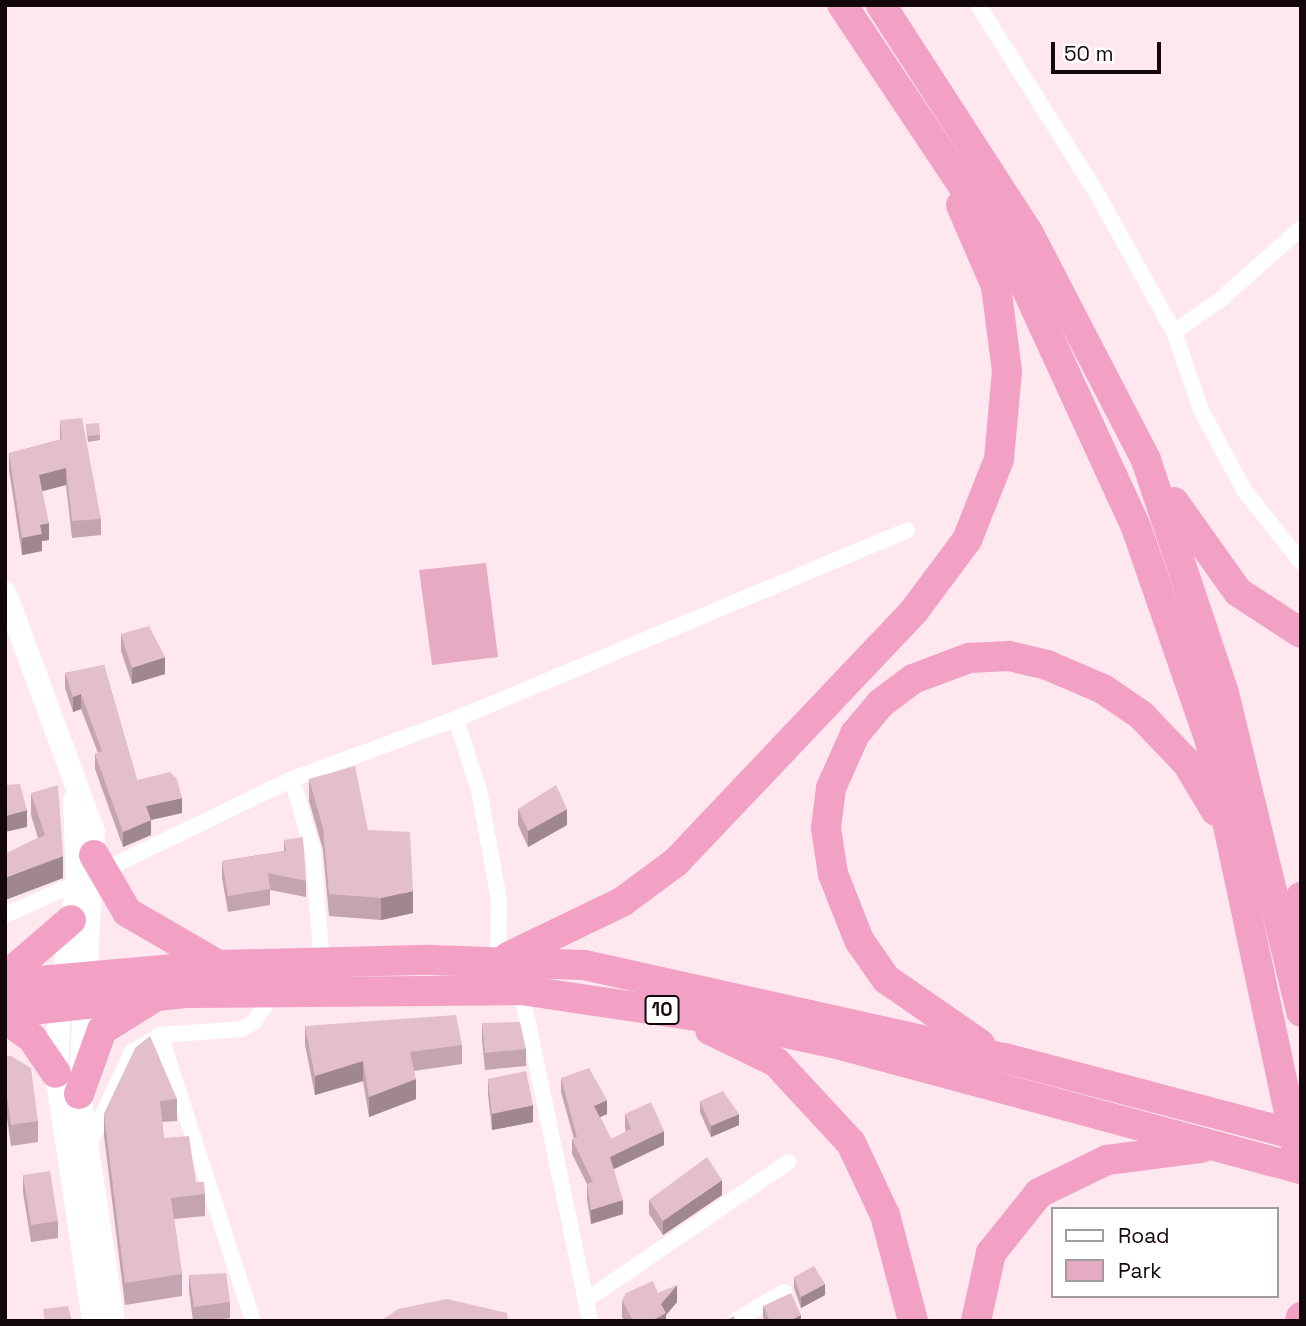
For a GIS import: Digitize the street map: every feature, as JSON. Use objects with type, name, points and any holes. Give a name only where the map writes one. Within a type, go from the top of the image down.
[{"type":"highway","points":[[842,5],[1016,264],[1115,475],[1193,684],[1301,1169]]},
{"type":"highway","points":[[881,5],[1029,233],[1146,460],[1238,592],[1301,633]]},
{"type":"highway","points":[[498,961],[603,913],[676,862],[915,611],[967,540],[1001,450],[1006,340],[987,261],[924,129]]},
{"type":"highway","points":[[1146,460],[1224,693],[1301,1012]]},
{"type":"highway","points":[[1005,1058],[886,979],[840,897],[827,828],[831,788],[850,742],[881,703],[922,675],[969,658],[1009,656],[1065,671],[1104,689],[1158,730],[1199,781],[1230,841]]},
{"type":"highway","points":[[99,862],[127,912],[219,965]]},
{"type":"highway","points":[[1293,976],[1301,897]]},
{"type":"highway","points":[[5,977],[71,919]]},
{"type":"highway","name":"10","points":[[5,1013],[72,989],[219,965],[498,961],[584,965],[1005,1058],[1301,1136]]},
{"type":"highway","name":"10","points":[[5,984],[158,995],[274,991],[521,990],[657,1009],[1024,1090],[1215,1147],[1301,1169]]},
{"type":"highway","points":[[79,1094],[102,1030],[158,995]]},
{"type":"highway","points":[[657,1009],[776,1062],[828,1114],[851,1143],[885,1215],[913,1321]]},
{"type":"highway","points":[[5,1019],[32,1038],[57,1073]]},
{"type":"highway","points":[[976,1321],[991,1253],[1039,1193],[1107,1160],[1215,1147]]},
{"type":"main road","points":[[5,593],[72,776],[87,807],[99,862],[57,1073],[93,1321]]},
{"type":"main road","points":[[72,776],[77,883],[71,919],[72,989],[79,1094],[113,1321]]},
{"type":"street","points":[[978,5],[1095,190],[1174,332],[1201,410],[1244,490],[1301,562]]},
{"type":"street","points":[[1174,332],[1220,300],[1301,228]]},
{"type":"street","points":[[99,862],[292,779],[456,719],[907,530]]},
{"type":"street","points":[[456,719],[479,790],[499,900],[498,961]]},
{"type":"street","points":[[292,779],[313,851],[323,963]]},
{"type":"street","points":[[5,915],[77,883]]},
{"type":"street","points":[[521,990],[590,1321]]},
{"type":"street","points":[[86,1151],[122,1065],[160,1035],[242,1029],[254,1022],[274,991]]},
{"type":"street","points":[[160,1035],[253,1321]]},
{"type":"street","points":[[586,1300],[788,1162]]},
{"type":"street","points":[[735,1321],[784,1292]]},
{"type":"green space","points":[[486,563],[498,657],[432,665],[419,570]]},
{"type":"building","points":[[82,418],[101,519],[72,521],[66,468],[39,475],[49,523],[40,525],[42,534],[22,538],[9,453],[62,439],[60,420]]},
{"type":"building","points":[[99,423],[100,435],[88,436],[86,424]]},
{"type":"building","points":[[149,626],[165,657],[132,668],[121,634]]},
{"type":"building","points":[[104,665],[137,780],[170,772],[177,779],[182,798],[146,806],[151,820],[123,832],[95,754],[102,751],[81,694],[73,697],[65,673]]},
{"type":"building","points":[[355,766],[368,830],[410,832],[413,891],[381,898],[329,894],[323,828],[309,779]]},
{"type":"building","points":[[20,784],[27,810],[5,816],[5,785]]},
{"type":"building","points":[[58,785],[63,856],[5,878],[5,854],[45,835],[31,793]]},
{"type":"building","points":[[556,785],[567,809],[528,831],[518,809]]},
{"type":"building","points":[[303,837],[306,881],[268,873],[270,889],[228,896],[222,861],[286,851],[284,840]]},
{"type":"building","points":[[456,1015],[462,1045],[410,1052],[416,1079],[369,1097],[363,1061],[315,1076],[305,1026]]},
{"type":"building","points":[[520,1022],[526,1049],[485,1053],[482,1023]]},
{"type":"building","points":[[150,1036],[177,1099],[160,1101],[164,1138],[189,1136],[196,1182],[204,1182],[205,1194],[171,1198],[182,1274],[125,1283],[104,1114],[136,1047]]},
{"type":"building","points":[[5,1056],[11,1056],[31,1068],[38,1121],[11,1125],[5,1083]]},
{"type":"building","points":[[589,1068],[607,1100],[594,1106],[611,1139],[631,1129],[625,1114],[651,1102],[664,1131],[610,1157],[623,1200],[591,1210],[587,1184],[593,1182],[572,1139],[577,1137],[561,1078]]},
{"type":"building","points":[[526,1071],[533,1105],[492,1114],[488,1079]]},
{"type":"building","points":[[723,1091],[739,1114],[711,1126],[700,1101]]},
{"type":"building","points":[[707,1157],[722,1180],[663,1221],[649,1200]]},
{"type":"building","points":[[50,1171],[58,1221],[31,1225],[23,1175]]},
{"type":"building","points":[[814,1266],[825,1284],[801,1297],[794,1277]]},
{"type":"building","points":[[226,1273],[230,1302],[194,1307],[189,1275]]},
{"type":"building","points":[[653,1281],[658,1293],[677,1285],[661,1304],[666,1313],[652,1321],[633,1321],[622,1300],[626,1293]]},
{"type":"building","points":[[791,1293],[801,1315],[789,1321],[770,1321],[763,1306]]},
{"type":"building","points":[[447,1299],[507,1313],[508,1321],[381,1321],[398,1309]]},
{"type":"building","points":[[68,1306],[72,1321],[45,1321],[43,1309]]}]
